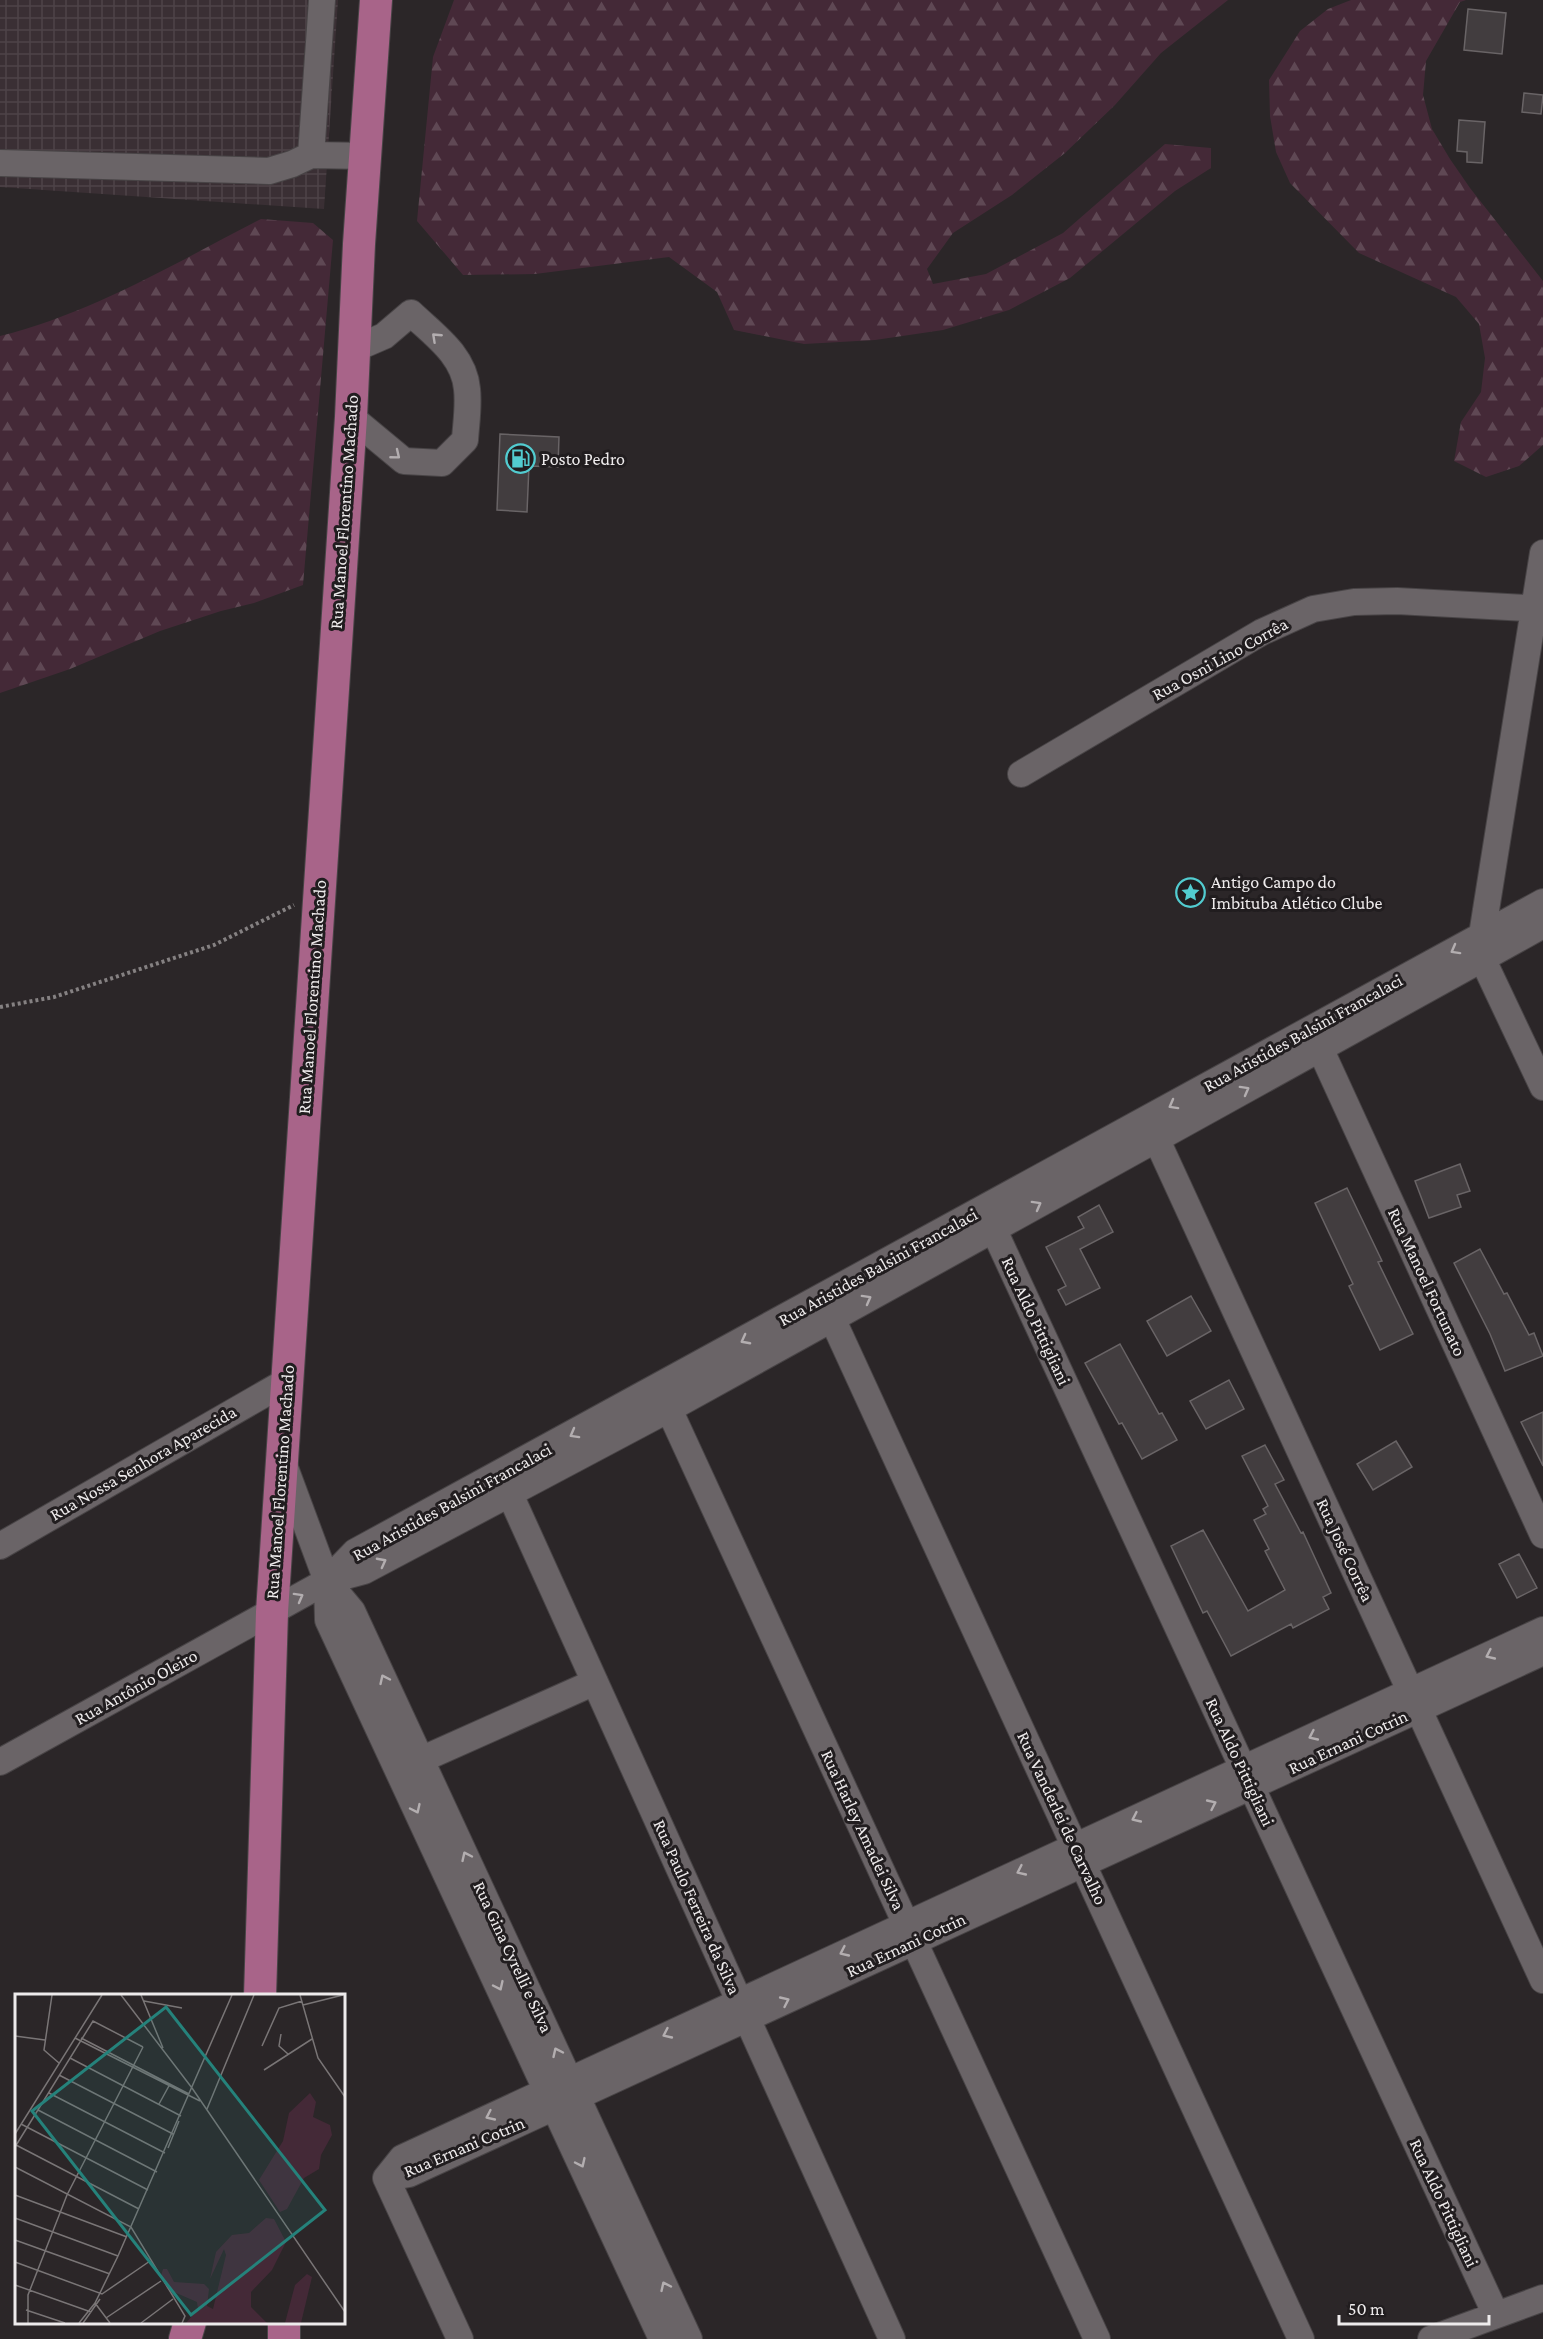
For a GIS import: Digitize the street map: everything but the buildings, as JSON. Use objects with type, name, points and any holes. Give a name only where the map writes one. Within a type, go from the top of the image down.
[{"type":"main road","name":"Rua Manoel Florentino Machado","points":[[260,1994],[272,1612],[351,417],[359,244],[376,0]]},
{"type":"main road","points":[[186,2339],[190,2324]]},
{"type":"street","points":[[311,155],[322,0]]},
{"type":"street","points":[[0,163],[269,171],[292,165],[311,155],[366,156]]},
{"type":"street","points":[[351,417],[404,461],[442,463],[465,440],[467,388],[461,365],[448,348],[411,313],[384,336],[354,349]]},
{"type":"street","points":[[1543,553],[1539,609],[1482,946],[1543,1087]]},
{"type":"street","name":"Rua Osni Lino Corrêa","points":[[1022,774],[1262,632],[1313,609],[1354,602],[1397,601],[1539,609]]},
{"type":"street","name":"Rua Aristides Balsini Francalaci","points":[[272,1612],[327,1581],[355,1552],[669,1409],[827,1308],[1482,946],[1543,902]]},
{"type":"street","name":"Rua Aristides Balsini Francalaci","points":[[1482,946],[1543,925]]},
{"type":"street","name":"Rua Manoel Fortunato","points":[[1316,1039],[1543,1535]]},
{"type":"street","name":"Rua José Corrêa","points":[[1152,1129],[1543,1980]]},
{"type":"street","name":"Rua Aldo Pittigliani","points":[[989,1219],[1496,2315]]},
{"type":"street","name":"Rua Aristides Balsini Francalaci","points":[[506,1485],[658,1386],[827,1308]]},
{"type":"street","name":"Rua Vanderlei de Carvalho","points":[[827,1308],[1301,2339]]},
{"type":"street","name":"Rua Nossa Senhora Aparecida","points":[[0,1546],[287,1381]]},
{"type":"street","name":"Rua Harley Amadei Silva","points":[[658,1386],[1097,2339]]},
{"type":"street","name":"Rua Gina Cyrelli e Silva","points":[[282,1460],[327,1581],[328,1620],[410,1765],[562,2093],[689,2339]]},
{"type":"street","name":"Rua Paulo Ferreira da Silva","points":[[506,1485],[892,2339]]},
{"type":"street","name":"Rua Antônio Oleiro","points":[[0,1762],[272,1612]]},
{"type":"street","name":"Rua Ernani Cotrin","points":[[460,2339],[386,2178],[402,2158],[562,2093],[1247,1778],[1414,1700],[1543,1630]]},
{"type":"street","name":"Rua Ernani Cotrin","points":[[1414,1700],[1543,1652]]},
{"type":"street","points":[[410,1765],[595,1682]]},
{"type":"street","name":"Rua Gina Cyrelli e Silva","points":[[562,2093],[662,2339]]},
{"type":"street","points":[[1431,2339],[1543,2298]]},
{"type":"path","points":[[0,1007],[54,997],[214,945],[318,893]]},
{"type":"shaded area","points":[[0,0],[338,0],[324,209],[0,187]]},
{"type":"green space","points":[[454,0],[1228,0],[1161,53],[1115,105],[1065,153],[1012,195],[953,233],[927,269],[933,284],[986,274],[1063,233],[1165,144],[1211,148],[1211,168],[1175,191],[1070,278],[1009,310],[943,330],[875,340],[804,344],[734,330],[717,292],[669,257],[535,274],[463,275],[417,221],[433,57]]},
{"type":"green space","points":[[1351,0],[1466,0],[1460,2],[1426,61],[1423,95],[1432,129],[1470,188],[1543,281],[1543,445],[1519,466],[1486,477],[1454,461],[1461,422],[1481,392],[1485,358],[1479,324],[1456,297],[1359,253],[1290,183],[1276,152],[1270,116],[1269,80],[1300,31],[1328,9]]},
{"type":"green space","points":[[261,219],[313,223],[333,240],[303,585],[254,603],[160,631],[70,669],[0,693],[0,336],[68,314],[101,300]]},
{"type":"place","name":"Posto Pedro","points":[[520,459]]},
{"type":"place","name":"Antigo Campo do Imbituba Atlético Clube","points":[[1190,892]]}]
